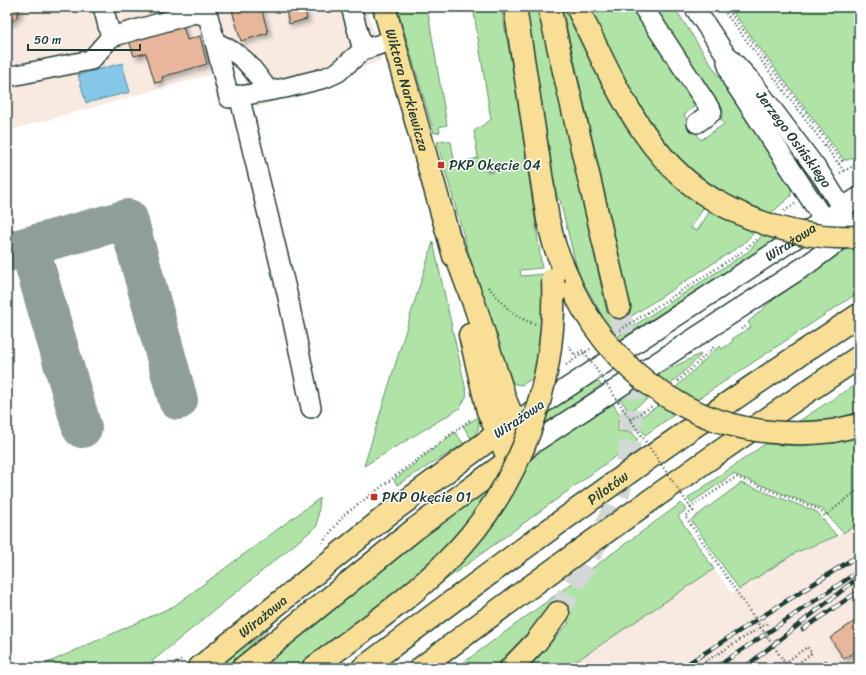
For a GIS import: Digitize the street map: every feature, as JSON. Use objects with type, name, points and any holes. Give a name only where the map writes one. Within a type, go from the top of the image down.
[{"type":"main road","name":"Wiktora Narkiewicza","points":[[384,7],[505,428],[518,454]]},
{"type":"main road","points":[[313,668],[436,572],[473,533],[498,497],[525,445],[540,401],[552,338],[553,280],[548,220],[515,7]]},
{"type":"main road","points":[[549,7],[619,307]]},
{"type":"main road","points":[[577,7],[623,98],[650,140],[676,170],[701,191],[725,206],[759,222],[790,231],[828,237],[856,232]]},
{"type":"main road","points":[[548,220],[555,247],[573,290],[590,321],[614,353],[646,383],[676,402],[706,416],[744,428],[804,434],[833,431],[859,425]]},
{"type":"main road","name":"Pilotów","points":[[363,668],[608,486],[693,426],[859,315]]},
{"type":"main road","points":[[421,668],[618,522],[726,445],[859,357]]},
{"type":"main road","name":"Wirażowa","points":[[194,661],[505,428]]},
{"type":"main road","name":"Wirażowa","points":[[243,668],[415,529],[518,454]]},
{"type":"main road","points":[[511,668],[536,642],[558,613]]},
{"type":"street","points":[[102,7],[111,36]]},
{"type":"street","points":[[351,7],[363,50]]},
{"type":"street","points":[[643,7],[712,112],[697,123]]},
{"type":"street","name":"Jerzego Osińskiego","points":[[694,7],[724,52],[766,101],[822,176],[856,232]]},
{"type":"street","points":[[7,77],[91,60],[111,36],[195,10],[208,16],[229,98],[318,79],[338,72],[363,50],[393,40]]},
{"type":"street","points":[[215,42],[235,51],[245,59],[268,90]]},
{"type":"street","name":"Jerzego Osińskiego","points":[[724,52],[732,79],[824,220]]},
{"type":"street","points":[[239,95],[287,293],[311,408]]},
{"type":"street","name":"Wirażowa","points":[[505,428],[859,197]]},
{"type":"street","points":[[824,220],[856,232]]},
{"type":"street","name":"Wirażowa","points":[[518,454],[856,232]]},
{"type":"path","points":[[721,7],[839,164],[843,172],[859,163]]},
{"type":"path","points":[[726,7],[840,157],[842,161],[839,164]]},
{"type":"path","points":[[779,213],[799,201]]},
{"type":"path","points":[[618,332],[749,247],[759,236]]},
{"type":"path","points":[[484,283],[512,313],[522,320],[537,324]]},
{"type":"path","points":[[740,330],[747,326]]},
{"type":"path","points":[[574,354],[566,341],[575,355],[583,350],[692,511],[686,516],[785,663],[807,647],[812,653],[792,668]]},
{"type":"path","points":[[673,386],[720,343]]},
{"type":"path","points":[[559,370],[592,348]]},
{"type":"path","points":[[630,420],[658,402]]},
{"type":"path","points":[[320,545],[344,516],[465,422],[476,416]]},
{"type":"path","points":[[690,508],[736,477],[820,510],[824,516],[859,489]]},
{"type":"path","points":[[769,622],[697,668],[760,627],[769,622]]},
{"type":"path","points":[[171,668],[194,661]]},
{"type":"shaded area","points":[[7,7],[367,7],[382,60],[257,108],[239,67],[7,131]]},
{"type":"shaded area","points":[[859,523],[859,668],[566,668],[714,569],[732,594],[797,552],[843,533]]},
{"type":"green space","points":[[397,7],[427,7],[447,125],[439,127],[440,132],[434,133]]},
{"type":"green space","points":[[473,7],[501,7],[516,88],[542,268],[520,270],[521,276],[544,274],[544,313],[536,376],[522,385],[515,384],[512,381],[478,286],[437,142],[442,140],[451,142],[455,164],[478,158],[474,131],[491,120]]},
{"type":"green space","points":[[526,7],[541,7],[607,313],[631,307],[562,7],[569,7],[676,184],[704,207],[691,228],[697,231],[710,211],[755,232],[743,244],[610,330],[578,273],[560,200],[557,198]]},
{"type":"green space","points":[[589,7],[636,7],[694,94],[695,106],[684,115],[701,140],[724,124],[648,7],[674,7],[791,188],[791,196],[769,215],[740,202],[712,186],[690,169],[654,128],[639,105],[625,81]]},
{"type":"green space","points":[[729,7],[859,7],[859,154],[848,160],[844,160]]},
{"type":"green space","points":[[763,234],[777,239],[618,341],[615,338],[749,251]]},
{"type":"green space","points":[[433,242],[467,395],[460,408],[364,466]]},
{"type":"green space","points":[[859,248],[859,292],[695,401],[674,389],[715,350],[720,346],[722,349],[733,341],[732,339],[751,327],[748,322],[779,295],[847,249]]},
{"type":"green space","points":[[700,354],[701,355],[669,386],[655,376]]},
{"type":"green space","points":[[597,380],[601,385],[541,427],[545,413]]},
{"type":"green space","points":[[859,382],[859,412],[834,419],[796,423]]},
{"type":"green space","points":[[636,389],[649,398],[629,412],[620,399]]},
{"type":"green space","points":[[613,404],[624,421],[618,420],[618,431],[632,432],[638,440],[436,587],[470,550],[511,497],[532,456]]},
{"type":"green space","points":[[659,405],[674,415],[645,435],[635,421]]},
{"type":"green space","points":[[480,416],[478,430],[473,438],[470,437],[463,426]]},
{"type":"green space","points":[[455,432],[464,444],[397,485],[394,480]]},
{"type":"green space","points":[[859,437],[859,523],[843,533],[822,509],[733,474],[691,503],[688,498],[765,444],[803,446]]},
{"type":"green space","points":[[741,483],[817,512],[837,536],[797,552],[739,589],[691,520]]},
{"type":"green space","points":[[491,484],[494,485],[456,538],[414,580],[297,668],[258,668],[391,561]]},
{"type":"green space","points":[[320,498],[317,526],[144,668],[36,668],[174,606]]},
{"type":"green space","points":[[681,503],[686,510],[678,516],[714,569],[566,668],[527,668],[569,623],[549,607],[532,629],[494,668],[456,668]]},
{"type":"green space","points":[[277,617],[278,619],[227,668],[214,668]]},
{"type":"water","points":[[122,63],[130,92],[86,103],[78,75]]},
{"type":"building","points":[[7,7],[20,7],[17,17],[11,22],[7,22]]},
{"type":"building","points":[[231,7],[261,7],[268,33],[241,41]]},
{"type":"building","points":[[285,7],[304,7],[307,19],[289,24]]},
{"type":"building","points":[[182,22],[187,40],[200,36],[207,64],[162,77],[163,81],[155,83],[146,53],[134,56],[128,37]]},
{"type":"building","points":[[859,618],[859,648],[844,659],[830,638]]},
{"type":"building","points":[[826,660],[830,666],[820,668],[818,666]]},
{"type":"taxiway","points":[[7,252],[128,219],[178,400]]},
{"type":"taxiway","points":[[29,246],[82,428]]},
{"type":"tunnel","points":[[558,613],[600,537],[617,501],[629,453],[633,387],[619,307]]},
{"type":"railway","points":[[681,668],[859,555]]},
{"type":"railway","points":[[715,668],[859,571]]},
{"type":"railway","points":[[744,668],[859,577]]},
{"type":"railway","points":[[803,629],[859,591]]},
{"type":"place","name":"PKP Okęcie 04","points":[[441,165]]},
{"type":"place","name":"PKP Okęcie 01","points":[[374,497]]}]
